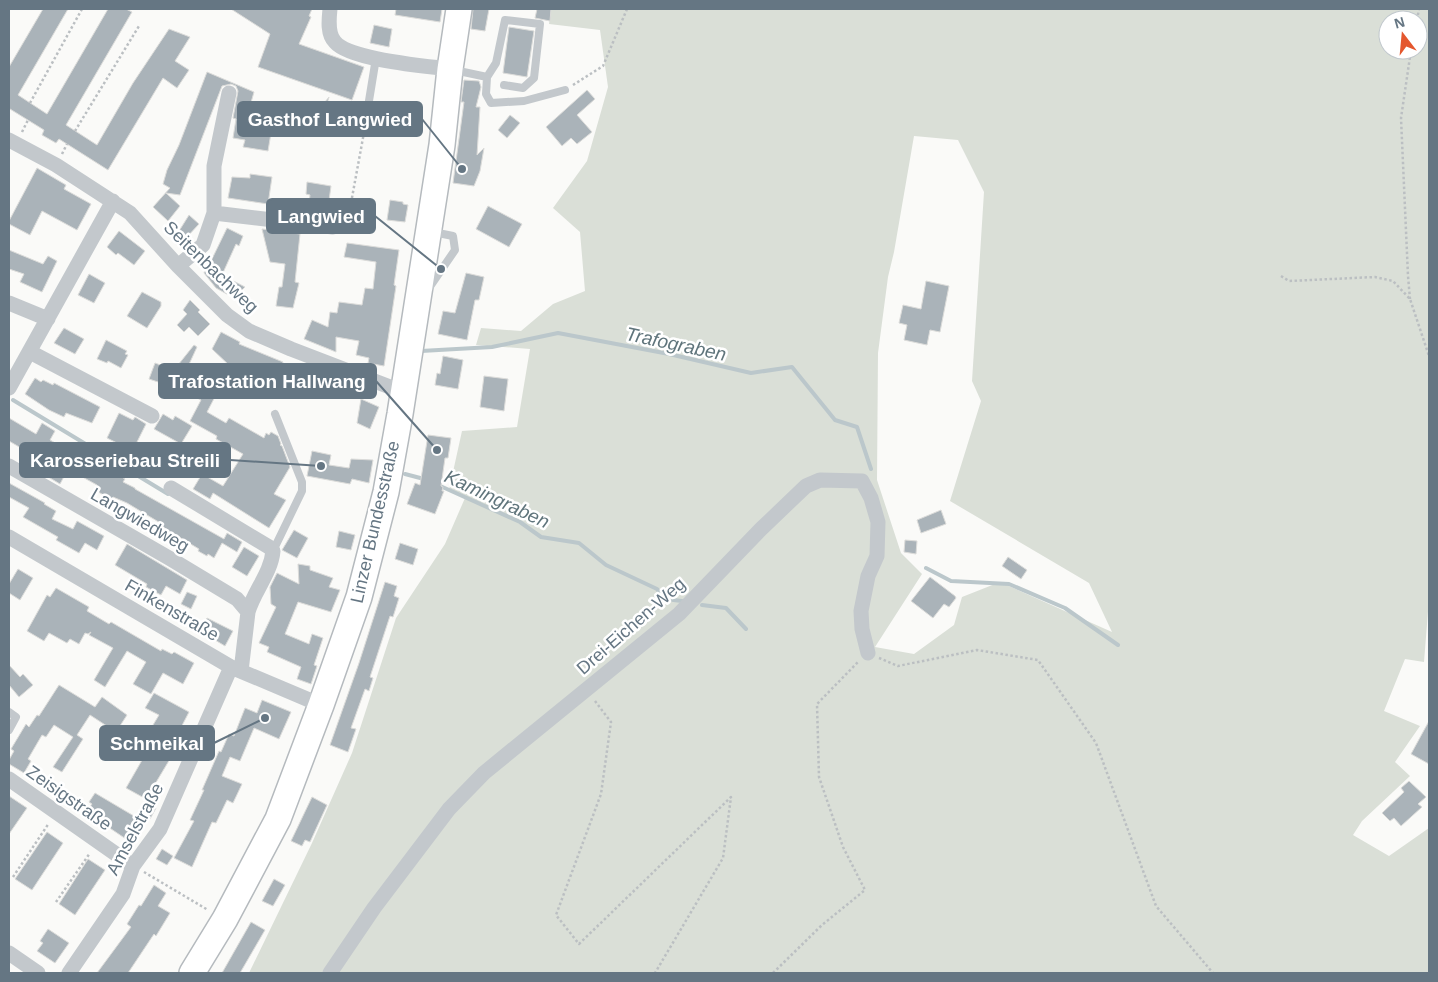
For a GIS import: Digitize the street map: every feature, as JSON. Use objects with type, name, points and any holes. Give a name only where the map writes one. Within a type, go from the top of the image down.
[{"type":"main road","name":"Linzer Bundesstraße","points":[[192,973],[225,919],[278,819],[321,706],[359,597],[386,492],[442,145],[459,9]]},
{"type":"street","points":[[330,9],[329,31],[335,42],[348,51],[376,58],[450,70]]},
{"type":"street","points":[[178,266],[203,245],[214,213],[214,166],[229,93]]},
{"type":"street","name":"Seitenbachweg","points":[[9,140],[56,165],[130,213],[178,266],[227,315],[249,331],[403,392]]},
{"type":"street","points":[[9,388],[113,201]]},
{"type":"street","points":[[214,213],[332,227],[341,224],[349,217]]},
{"type":"street","points":[[9,303],[48,319]]},
{"type":"street","points":[[30,352],[152,416]]},
{"type":"street","name":"Langwiedweg","points":[[9,466],[237,599],[248,612]]},
{"type":"street","name":"Drei-Eichen-Weg","points":[[330,973],[374,908],[449,809],[484,773],[679,614],[793,498],[806,486],[820,480],[862,481],[871,498],[878,522],[878,556],[868,576],[861,610],[862,630],[868,653]]},
{"type":"street","points":[[171,488],[269,546],[273,551],[272,562],[252,599],[236,669]]},
{"type":"street","name":"Finkenstraße","points":[[9,537],[236,669],[321,706]]},
{"type":"street","name":"Amselstraße","points":[[69,973],[123,894],[133,866],[160,828],[236,669]]},
{"type":"street","name":"Zeisigstraße","points":[[9,779],[133,866]]},
{"type":"street","points":[[9,953],[38,973]]},
{"type":"lane","points":[[504,85],[523,88],[534,78],[540,24],[505,20],[496,63],[488,77],[486,94],[491,103],[524,101],[565,90]]},
{"type":"lane","points":[[366,119],[376,58]]},
{"type":"lane","points":[[450,70],[488,77]]},
{"type":"lane","points":[[273,551],[302,491],[302,482],[275,414]]},
{"type":"lane","points":[[9,712],[16,717],[9,730]]},
{"type":"path","points":[[30,103],[82,9]]},
{"type":"path","points":[[565,90],[603,66],[626,9]]},
{"type":"path","points":[[75,131],[139,26]]},
{"type":"path","points":[[1410,60],[1401,118],[1408,276],[1410,299],[1429,356]]},
{"type":"path","points":[[349,217],[366,119]]},
{"type":"path","points":[[1281,276],[1289,281],[1374,277],[1393,281],[1410,299]]},
{"type":"path","points":[[773,973],[822,925],[865,890],[843,847],[819,777],[817,704],[868,653],[898,666],[977,650],[1038,660],[1096,743],[1156,906],[1213,973]]},
{"type":"path","points":[[587,690],[611,722],[601,794],[556,915],[579,944],[731,797],[724,858],[655,973]]},
{"type":"path","points":[[13,877],[56,812]]},
{"type":"path","points":[[56,902],[98,841]]},
{"type":"path","points":[[133,866],[210,911]]},
{"type":"shaded area","points":[[551,9],[1429,9],[1429,599],[1424,662],[1405,659],[1384,711],[1420,726],[1395,762],[1410,776],[1362,821],[1353,835],[1389,856],[1429,828],[1429,973],[249,973],[312,843],[352,753],[396,618],[445,544],[465,498],[449,490],[462,431],[517,427],[530,349],[476,345],[481,328],[521,331],[553,304],[585,291],[580,232],[553,208],[587,161],[608,87],[600,30],[549,24]],"holes":[[[914,136],[958,140],[984,192],[972,381],[981,401],[950,501],[1089,583],[1112,632],[1000,582],[962,597],[954,625],[914,654],[875,647],[922,574],[901,553],[877,480],[878,353],[888,277]]]},
{"type":"building","points":[[43,9],[68,9],[18,95],[47,114],[108,9],[126,9],[132,12],[66,125],[97,145],[133,83],[169,29],[190,37],[175,61],[189,70],[177,88],[163,78],[108,170],[59,139],[56,143],[42,135],[44,130],[10,109],[9,111],[9,67]]},
{"type":"building","points":[[231,9],[312,9],[309,16],[311,17],[299,44],[364,67],[352,100],[258,67],[270,34]]},
{"type":"building","points":[[396,9],[442,9],[440,22],[395,15]]},
{"type":"building","points":[[473,9],[489,9],[485,31],[471,29]]},
{"type":"building","points":[[537,9],[551,9],[550,21],[535,18]]},
{"type":"building","points":[[374,25],[392,29],[389,47],[370,43]]},
{"type":"building","points":[[509,27],[534,31],[527,77],[503,73]]},
{"type":"building","points":[[207,72],[254,92],[250,106],[254,107],[252,124],[272,127],[268,151],[243,147],[245,140],[233,138],[236,119],[233,118],[238,91],[236,86],[231,84],[222,86],[180,195],[166,193],[180,206],[168,221],[153,207],[170,188],[163,184],[167,170],[179,145]]},
{"type":"building","points":[[464,80],[479,81],[481,87],[476,107],[480,107],[477,155],[484,148],[480,171],[474,186],[453,183],[464,102],[461,102]]},
{"type":"building","points":[[587,90],[595,99],[577,115],[592,132],[577,144],[571,138],[562,146],[546,127]]},
{"type":"building","points":[[329,97],[325,110],[327,111],[318,129],[305,124],[311,118],[301,116],[305,105],[311,107],[315,102],[321,107]]},
{"type":"building","points":[[510,115],[520,123],[507,138],[498,130]]},
{"type":"building","points":[[37,168],[66,185],[64,189],[91,204],[77,230],[42,211],[30,235],[9,224]]},
{"type":"building","points":[[250,174],[272,177],[268,204],[228,198],[232,177],[250,178]]},
{"type":"building","points":[[307,182],[331,186],[327,215],[308,212],[310,195],[306,194]]},
{"type":"building","points":[[390,200],[403,202],[403,204],[408,205],[405,222],[387,220]]},
{"type":"building","points":[[488,206],[522,224],[509,247],[476,229]]},
{"type":"building","points":[[189,215],[199,224],[186,238],[179,231]]},
{"type":"building","points":[[227,228],[243,236],[239,246],[236,244],[222,275],[245,287],[234,298],[216,288],[204,273],[207,262],[210,263]]},
{"type":"building","points":[[262,229],[300,234],[295,282],[299,283],[293,308],[276,306],[279,287],[282,287],[285,264],[270,262]]},
{"type":"building","points":[[119,231],[145,251],[134,265],[118,253],[116,255],[107,247]]},
{"type":"building","points":[[347,243],[399,250],[394,285],[396,286],[384,366],[368,363],[369,358],[356,355],[359,341],[336,337],[336,352],[304,339],[312,320],[328,327],[330,312],[337,313],[339,302],[362,305],[365,288],[373,289],[376,262],[344,257]]},
{"type":"building","points":[[9,250],[43,264],[48,256],[57,261],[42,292],[20,282],[24,274],[9,269]]},
{"type":"building","points":[[466,273],[484,277],[479,300],[475,300],[467,340],[438,334],[443,311],[455,313]]},
{"type":"building","points":[[89,274],[105,283],[94,303],[78,295]]},
{"type":"building","points":[[926,281],[949,286],[940,332],[930,330],[927,345],[904,340],[907,325],[899,323],[903,305],[921,309]]},
{"type":"building","points":[[142,292],[161,302],[161,306],[147,328],[127,316]]},
{"type":"building","points":[[190,300],[200,310],[198,312],[210,324],[198,336],[189,327],[184,332],[177,325],[187,314],[183,310]]},
{"type":"building","points":[[64,328],[84,339],[75,354],[54,343]]},
{"type":"building","points":[[221,332],[240,342],[239,344],[283,362],[279,379],[262,371],[259,379],[230,366],[212,349]]},
{"type":"building","points":[[106,340],[127,351],[125,354],[128,355],[121,368],[108,361],[107,363],[97,359]]},
{"type":"building","points":[[194,345],[197,347],[185,373],[218,391],[207,412],[226,423],[229,418],[264,438],[266,433],[269,435],[271,432],[278,436],[290,467],[274,494],[286,500],[269,528],[213,493],[210,499],[193,489],[202,474],[223,486],[243,454],[216,439],[217,436],[190,421],[201,400],[182,390],[182,388],[149,379],[155,363],[174,370]]},
{"type":"building","points":[[443,356],[463,360],[458,389],[435,385],[437,373],[440,374]]},
{"type":"building","points":[[484,376],[508,379],[504,411],[480,407]]},
{"type":"building","points":[[35,378],[41,382],[43,380],[53,385],[54,383],[100,407],[92,423],[66,413],[64,417],[49,410],[25,394]]},
{"type":"building","points":[[361,399],[379,407],[370,429],[357,423]]},
{"type":"building","points":[[119,413],[133,420],[135,417],[146,424],[136,444],[170,462],[162,477],[128,459],[132,453],[115,445],[117,443],[107,438]]},
{"type":"building","points":[[163,414],[173,420],[175,416],[192,426],[181,444],[154,429]]},
{"type":"building","points":[[9,418],[36,434],[42,423],[55,431],[50,440],[83,459],[85,455],[125,479],[123,482],[224,539],[227,533],[242,542],[237,552],[222,543],[214,558],[208,554],[207,556],[179,537],[167,532],[168,530],[161,526],[162,524],[127,503],[113,497],[112,500],[95,490],[97,485],[68,469],[60,484],[45,475],[55,457],[38,447],[33,455],[9,441]]},
{"type":"building","points":[[428,435],[451,438],[448,458],[445,458],[441,486],[443,487],[442,491],[444,491],[435,514],[407,504],[415,483],[420,485]]},
{"type":"building","points":[[312,451],[331,455],[329,465],[349,468],[351,459],[373,460],[369,483],[352,479],[350,484],[307,476]]},
{"type":"building","points":[[9,483],[56,511],[52,519],[73,529],[77,521],[104,536],[97,550],[85,543],[79,553],[56,540],[58,537],[23,517],[29,508],[9,497]]},
{"type":"building","points":[[941,510],[946,524],[921,533],[917,520]]},
{"type":"building","points":[[294,530],[308,538],[297,558],[282,550]]},
{"type":"building","points":[[339,531],[355,535],[351,550],[336,547]]},
{"type":"building","points":[[905,540],[917,541],[916,554],[904,552]]},
{"type":"building","points":[[400,543],[418,549],[413,565],[395,559]]},
{"type":"building","points":[[127,544],[187,580],[180,594],[166,586],[161,595],[146,587],[147,584],[115,565]]},
{"type":"building","points":[[244,547],[259,556],[247,576],[232,567]]},
{"type":"building","points":[[1008,557],[1027,570],[1021,579],[1002,566]]},
{"type":"building","points":[[298,564],[310,566],[310,570],[333,578],[329,587],[340,590],[331,612],[298,602],[285,634],[309,644],[312,634],[323,638],[314,665],[317,666],[311,684],[297,679],[301,667],[267,652],[269,647],[259,643],[276,607],[271,604],[270,587],[277,573],[299,584]]},
{"type":"building","points":[[18,569],[33,578],[20,600],[9,593],[9,584]]},
{"type":"building","points":[[930,577],[956,598],[949,607],[944,604],[933,618],[911,601]]},
{"type":"building","points":[[385,582],[397,586],[394,596],[399,598],[393,617],[390,616],[370,677],[373,678],[369,691],[365,689],[351,728],[356,729],[348,752],[330,745]]},
{"type":"building","points":[[56,588],[89,607],[87,611],[109,624],[111,622],[161,651],[162,649],[172,654],[174,652],[194,663],[183,684],[163,673],[151,694],[133,684],[146,662],[127,651],[105,687],[94,680],[113,648],[89,635],[91,632],[85,633],[79,644],[70,639],[67,643],[49,633],[44,641],[27,631],[47,595],[50,597]]},
{"type":"building","points":[[187,592],[197,596],[191,609],[181,604]]},
{"type":"building","points":[[207,618],[233,631],[225,646],[200,631]]},
{"type":"building","points":[[9,665],[20,677],[23,674],[33,685],[19,697],[9,685]]},
{"type":"building","points":[[59,685],[95,707],[102,697],[127,715],[116,732],[90,715],[77,735],[83,739],[62,772],[53,767],[73,737],[54,725],[46,737],[42,735],[28,759],[31,761],[24,773],[9,764],[14,751],[11,749],[26,724],[29,727],[37,715],[39,716]]},
{"type":"building","points":[[154,693],[189,712],[174,741],[179,744],[146,799],[126,788],[145,755],[138,750],[159,715],[145,708]]},
{"type":"building","points":[[262,700],[291,712],[279,739],[254,728],[240,761],[230,757],[222,776],[242,784],[233,803],[227,800],[216,823],[212,822],[192,867],[174,858],[194,821],[190,820],[204,790],[202,790],[219,751],[221,752],[229,734],[234,736],[245,708],[257,713]]},
{"type":"building","points":[[1429,721],[1429,764],[1411,754]]},
{"type":"building","points":[[1409,781],[1426,797],[1418,804],[1422,807],[1401,826],[1394,818],[1390,821],[1382,813],[1404,792],[1401,788]]},
{"type":"building","points":[[95,793],[139,819],[126,839],[86,812],[92,804],[89,802]]},
{"type":"building","points":[[9,796],[27,808],[9,834]]},
{"type":"building","points":[[312,797],[327,805],[310,842],[305,840],[302,846],[291,841]]},
{"type":"building","points":[[144,802],[156,808],[150,819],[138,813]]},
{"type":"building","points":[[47,832],[63,843],[32,890],[15,879]]},
{"type":"building","points":[[162,849],[173,856],[167,865],[156,859]]},
{"type":"building","points":[[88,859],[105,870],[75,915],[59,904]]},
{"type":"building","points":[[274,879],[285,885],[273,906],[262,901]]},
{"type":"building","points":[[154,885],[166,893],[158,906],[170,913],[156,936],[154,934],[128,973],[97,973],[131,927],[127,924]]},
{"type":"building","points":[[251,922],[265,930],[240,973],[222,973]]},
{"type":"building","points":[[48,929],[69,943],[55,963],[37,951],[43,943],[40,941]]},
{"type":"waterway","name":"Trafograben","points":[[421,351],[492,347],[558,333],[669,354],[751,373],[792,367],[835,420],[857,427],[871,469]]},
{"type":"waterway","name":"Kamingraben","points":[[13,400],[168,494]]},
{"type":"waterway","name":"Kamingraben","points":[[405,474],[424,479]]},
{"type":"waterway","name":"Kamingraben","points":[[438,485],[520,522],[541,537],[579,543],[606,565],[657,589],[665,599],[682,601]]},
{"type":"waterway","name":"Trafograben","points":[[926,568],[951,581],[1009,584],[1065,608],[1118,645]]},
{"type":"waterway","points":[[702,605],[726,608],[746,629]]},
{"type":"place","name":"Gasthof Langwied","points":[[462,169]]},
{"type":"place","name":"Langwied","points":[[441,269]]},
{"type":"place","name":"Trafostation Hallwang","points":[[437,450]]},
{"type":"place","name":"Karosseriebau Streili","points":[[321,466]]},
{"type":"place","name":"Schmeikal","points":[[265,718]]}]
